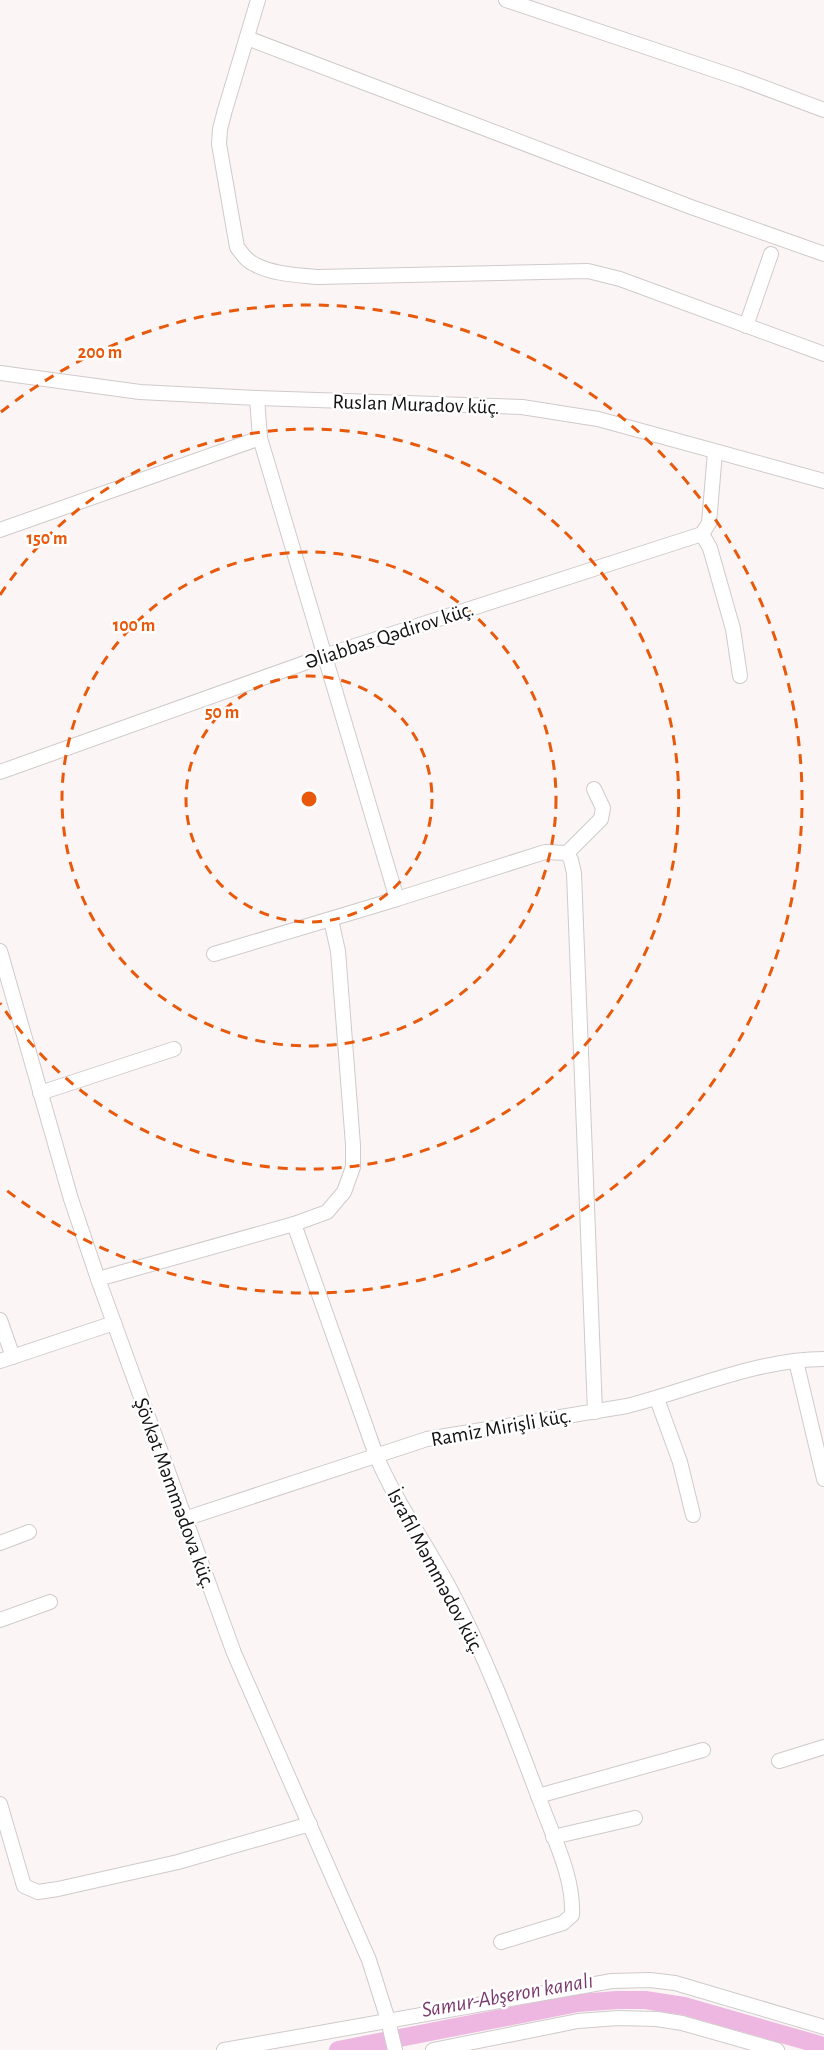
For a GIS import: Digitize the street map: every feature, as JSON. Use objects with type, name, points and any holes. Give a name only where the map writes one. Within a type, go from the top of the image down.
[{"type":"street","points":[[258,0],[225,110],[219,144],[237,247],[254,264],[290,274],[317,277],[588,271],[620,279],[824,354]]},
{"type":"street","points":[[506,0],[741,79],[824,111]]},
{"type":"street","points":[[247,38],[691,207],[824,254]]},
{"type":"street","points":[[746,326],[771,254]]},
{"type":"street","name":"Ruslan Muradov küç.","points":[[0,373],[140,392],[522,407],[598,419],[824,481]]},
{"type":"street","points":[[257,398],[260,438],[397,899]]},
{"type":"street","points":[[0,530],[260,438]]},
{"type":"street","points":[[715,452],[709,523],[702,534],[710,548],[733,629],[740,676]]},
{"type":"street","name":"Əliabbas Qədirov küç.","points":[[0,772],[324,656],[702,534]]},
{"type":"street","points":[[214,954],[331,920],[545,852],[567,853],[600,819],[603,808],[594,789]]},
{"type":"street","points":[[567,853],[574,873],[595,1412]]},
{"type":"street","points":[[98,1280],[294,1224],[327,1212],[344,1192],[353,1167],[353,1145],[338,951],[331,920]]},
{"type":"street","name":"Şövkət Məmmədova küç.","points":[[0,951],[71,1199],[98,1280],[234,1653],[369,1960],[388,2020],[394,2050]]},
{"type":"street","points":[[40,1093],[174,1049]]},
{"type":"street","name":"İsrafil Məmmədov küç.","points":[[294,1224],[375,1455],[384,1475],[450,1587],[482,1656],[554,1837],[566,1874],[573,1903],[572,1915],[563,1923],[501,1942]]},
{"type":"street","points":[[0,1320],[6,1359],[114,1323]]},
{"type":"street","name":"Ramiz Mirişli küç.","points":[[184,1519],[375,1455],[427,1440],[595,1412],[657,1399],[700,1384],[796,1361],[824,1359]]},
{"type":"street","points":[[796,1361],[824,1479]]},
{"type":"street","points":[[657,1399],[680,1462],[693,1515]]},
{"type":"street","points":[[0,1543],[29,1532]]},
{"type":"street","points":[[0,1620],[50,1602]]},
{"type":"street","points":[[779,1761],[824,1747]]},
{"type":"street","points":[[538,1796],[703,1750]]},
{"type":"street","points":[[1,1808],[24,1886],[38,1892],[178,1862],[310,1824]]},
{"type":"street","points":[[554,1837],[635,1818]]},
{"type":"street","points":[[224,2050],[612,1982],[651,1980],[675,1983],[824,2026]]},
{"type":"street","points":[[433,2050],[578,2021],[618,2018],[657,2019],[682,2023],[777,2050]]},
{"type":"waterway","name":"Samur-Abşeron kanalı","points":[[338,2050],[578,2003],[617,2000],[645,2000],[684,2006],[824,2046]]}]
